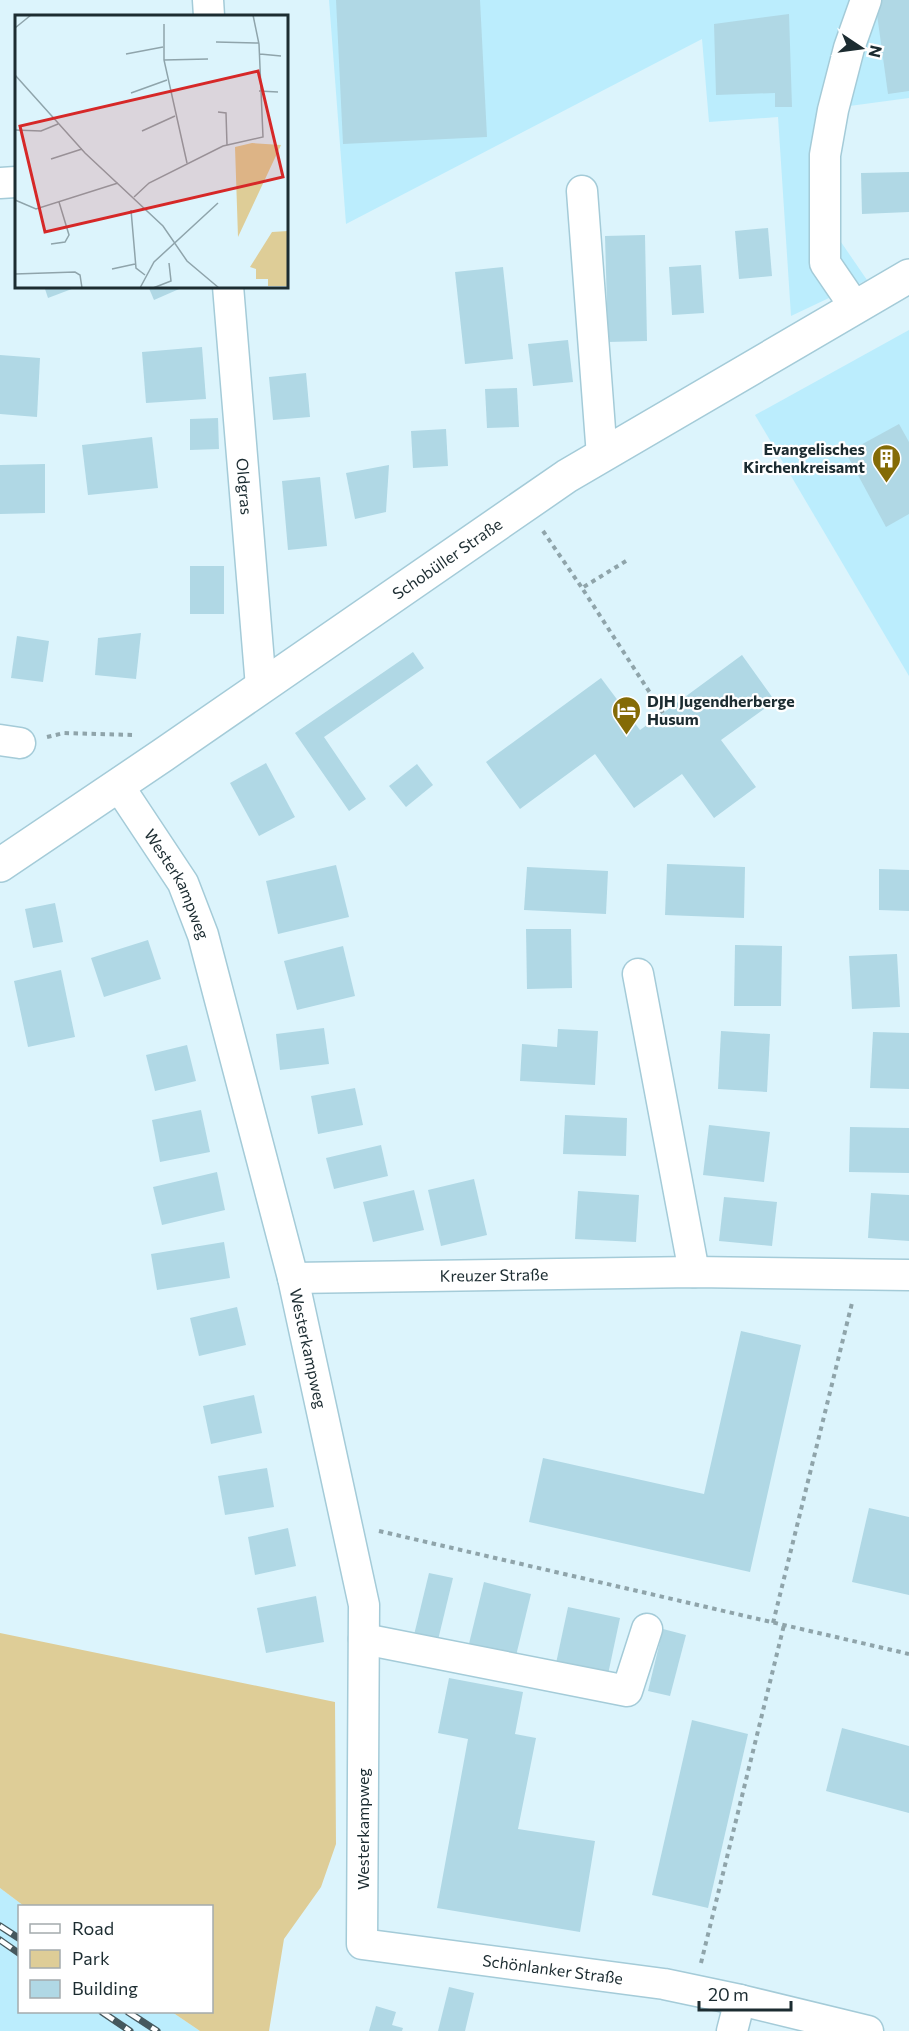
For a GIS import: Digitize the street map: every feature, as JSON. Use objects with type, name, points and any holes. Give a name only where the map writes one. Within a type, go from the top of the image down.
[{"type":"main road","name":"Schobüller Straße","points":[[0,865],[567,476],[909,276]]},
{"type":"street","points":[[208,0],[209,15]]},
{"type":"street","points":[[855,307],[825,262],[825,155],[835,100],[849,48],[866,0]]},
{"type":"street","points":[[0,183],[15,182]]},
{"type":"street","points":[[582,191],[602,456]]},
{"type":"street","name":"Oldgras","points":[[228,288],[261,687]]},
{"type":"street","name":"Westerkampweg","points":[[118,785],[183,883],[203,934],[293,1278],[364,1605],[362,1944]]},
{"type":"street","points":[[638,974],[694,1272]]},
{"type":"street","name":"Kreuzer Straße","points":[[293,1278],[694,1272],[909,1275]]},
{"type":"street","points":[[364,1639],[627,1691],[647,1629]]},
{"type":"street","name":"Schönlanker Straße","points":[[362,1944],[652,1982],[740,2000],[868,2031]]},
{"type":"street","points":[[732,2031],[740,2000]]},
{"type":"path","points":[[525,505],[663,713]]},
{"type":"path","points":[[582,588],[626,561]]},
{"type":"path","points":[[10,742],[64,733],[148,735],[163,755]]},
{"type":"path","points":[[773,1623],[860,1274]]},
{"type":"path","points":[[346,1524],[909,1654]]},
{"type":"path","points":[[695,1990],[784,1625]]},
{"type":"shaded area","points":[[329,0],[909,0],[909,98],[842,107],[830,226],[867,280],[791,316],[778,117],[709,122],[702,39],[346,224]]},
{"type":"shaded area","points":[[909,330],[909,676],[755,415]]},
{"type":"shaded area","points":[[0,1888],[23,1905],[18,1905],[18,2013],[173,2013],[200,2031],[0,2031]]},
{"type":"green space","points":[[0,1633],[335,1702],[336,1844],[321,1887],[284,1939],[269,2031],[200,2031],[173,2013],[213,2013],[213,1905],[23,1905],[0,1888]]},
{"type":"building","points":[[336,0],[480,0],[487,137],[343,144]]},
{"type":"building","points":[[875,0],[909,0],[909,91],[888,94]]},
{"type":"building","points":[[789,14],[792,107],[775,107],[775,93],[716,95],[714,24]]},
{"type":"building","points":[[909,172],[909,212],[862,214],[861,173]]},
{"type":"building","points":[[768,228],[772,276],[739,279],[735,231]]},
{"type":"building","points":[[645,235],[647,341],[608,342],[605,236]]},
{"type":"building","points":[[701,265],[704,313],[672,315],[669,267]]},
{"type":"building","points":[[503,267],[513,359],[465,364],[455,272]]},
{"type":"building","points":[[45,288],[74,288],[48,298]]},
{"type":"building","points":[[149,288],[181,288],[154,300]]},
{"type":"building","points":[[568,340],[573,382],[533,386],[528,344]]},
{"type":"building","points":[[202,347],[206,399],[146,403],[142,352]]},
{"type":"building","points":[[0,355],[40,358],[37,417],[0,414]]},
{"type":"building","points":[[306,373],[310,417],[273,420],[269,377]]},
{"type":"building","points":[[517,388],[519,427],[487,428],[485,389]]},
{"type":"building","points":[[218,418],[219,449],[190,450],[190,419]]},
{"type":"building","name":"Evangelisches Kirchenkreisamt","points":[[899,424],[909,442],[909,514],[886,527],[846,453]]},
{"type":"building","points":[[446,429],[448,466],[413,468],[411,431]]},
{"type":"building","points":[[152,437],[158,488],[88,495],[82,445]]},
{"type":"building","points":[[45,464],[45,513],[0,514],[0,465]]},
{"type":"building","points":[[389,465],[386,512],[355,519],[346,473]]},
{"type":"building","points":[[320,477],[327,546],[288,550],[282,481]]},
{"type":"building","points":[[190,566],[224,566],[224,614],[190,614]]},
{"type":"building","points":[[141,633],[136,679],[95,675],[98,638]]},
{"type":"building","points":[[17,636],[49,641],[43,682],[11,678]]},
{"type":"building","points":[[413,652],[424,668],[324,737],[366,799],[349,811],[295,733]]},
{"type":"building","name":"DJH Jugendherberge Husum","points":[[742,655],[775,701],[721,740],[756,787],[714,818],[682,774],[634,808],[595,754],[520,809],[486,762],[601,678],[640,730]]},
{"type":"building","points":[[266,763],[295,817],[259,836],[230,783]]},
{"type":"building","points":[[417,764],[433,785],[406,807],[389,786]]},
{"type":"building","points":[[667,864],[745,867],[744,918],[665,915]]},
{"type":"building","points":[[336,865],[349,917],[278,934],[266,881]]},
{"type":"building","points":[[527,867],[608,871],[606,914],[524,910]]},
{"type":"building","points":[[879,869],[909,870],[909,911],[879,910]]},
{"type":"building","points":[[55,903],[63,942],[33,948],[25,909]]},
{"type":"building","points":[[526,929],[571,929],[572,988],[527,989]]},
{"type":"building","points":[[148,940],[161,979],[104,997],[91,958]]},
{"type":"building","points":[[735,945],[782,946],[781,1006],[734,1006]]},
{"type":"building","points":[[343,946],[355,996],[297,1010],[284,961]]},
{"type":"building","points":[[897,954],[900,1007],[852,1009],[849,956]]},
{"type":"building","points":[[61,970],[75,1037],[28,1047],[14,981]]},
{"type":"building","points":[[324,1028],[329,1064],[280,1070],[276,1034]]},
{"type":"building","points":[[558,1029],[598,1031],[595,1085],[520,1081],[522,1044],[557,1047]]},
{"type":"building","points":[[721,1031],[770,1034],[767,1092],[718,1089]]},
{"type":"building","points":[[873,1032],[909,1033],[909,1089],[870,1088]]},
{"type":"building","points":[[187,1045],[196,1081],[155,1091],[146,1055]]},
{"type":"building","points":[[355,1088],[363,1125],[318,1134],[311,1096]]},
{"type":"building","points":[[201,1110],[210,1152],[160,1162],[152,1120]]},
{"type":"building","points":[[565,1115],[627,1118],[626,1156],[563,1154]]},
{"type":"building","points":[[709,1125],[770,1132],[764,1182],[703,1175]]},
{"type":"building","points":[[850,1127],[909,1128],[909,1173],[849,1172]]},
{"type":"building","points":[[381,1145],[388,1176],[334,1189],[326,1158]]},
{"type":"building","points":[[217,1172],[225,1210],[162,1225],[153,1187]]},
{"type":"building","points":[[474,1179],[487,1235],[441,1246],[428,1190]]},
{"type":"building","points":[[414,1190],[424,1230],[373,1242],[363,1202]]},
{"type":"building","points":[[578,1191],[639,1195],[636,1242],[575,1239]]},
{"type":"building","points":[[871,1193],[909,1195],[909,1241],[868,1238]]},
{"type":"building","points":[[724,1197],[777,1202],[772,1246],[719,1241]]},
{"type":"building","points":[[224,1242],[230,1278],[157,1290],[151,1254]]},
{"type":"building","points":[[237,1307],[246,1345],[199,1356],[190,1318]]},
{"type":"building","points":[[741,1331],[801,1345],[750,1572],[529,1522],[543,1458],[704,1494]]},
{"type":"building","points":[[254,1395],[262,1433],[211,1444],[203,1406]]},
{"type":"building","points":[[267,1468],[274,1507],[225,1515],[218,1476]]},
{"type":"building","points":[[869,1508],[909,1517],[909,1595],[852,1582]]},
{"type":"building","points":[[288,1528],[296,1566],[255,1575],[248,1537]]},
{"type":"building","points":[[429,1573],[453,1578],[438,1640],[414,1635]]},
{"type":"building","points":[[484,1582],[531,1594],[514,1664],[467,1652]]},
{"type":"building","points":[[316,1596],[324,1642],[266,1653],[257,1608]]},
{"type":"building","points":[[568,1607],[620,1618],[607,1679],[555,1668]]},
{"type":"building","points":[[663,1629],[686,1635],[670,1696],[648,1691]]},
{"type":"building","points":[[449,1678],[523,1692],[515,1734],[536,1738],[518,1829],[595,1841],[580,1932],[437,1908],[468,1739],[438,1733]]},
{"type":"building","points":[[692,1720],[748,1734],[708,1908],[652,1895]]},
{"type":"building","points":[[842,1728],[909,1746],[909,1813],[826,1791]]},
{"type":"building","points":[[449,1987],[474,1993],[465,2031],[438,2031]]},
{"type":"building","points":[[376,2006],[396,2012],[392,2025],[403,2028],[402,2031],[369,2031]]},
{"type":"railway","points":[[0,1926],[18,1938]]},
{"type":"railway","points":[[0,1940],[18,1953]]},
{"type":"railway","points":[[103,2013],[130,2031]]},
{"type":"railway","points":[[130,2013],[157,2031]]},
{"type":"place","name":"Evangelisches Kirchenkreisamt","points":[[886,484]]},
{"type":"place","name":"DJH Jugendherberge Husum","points":[[626,736]]}]
